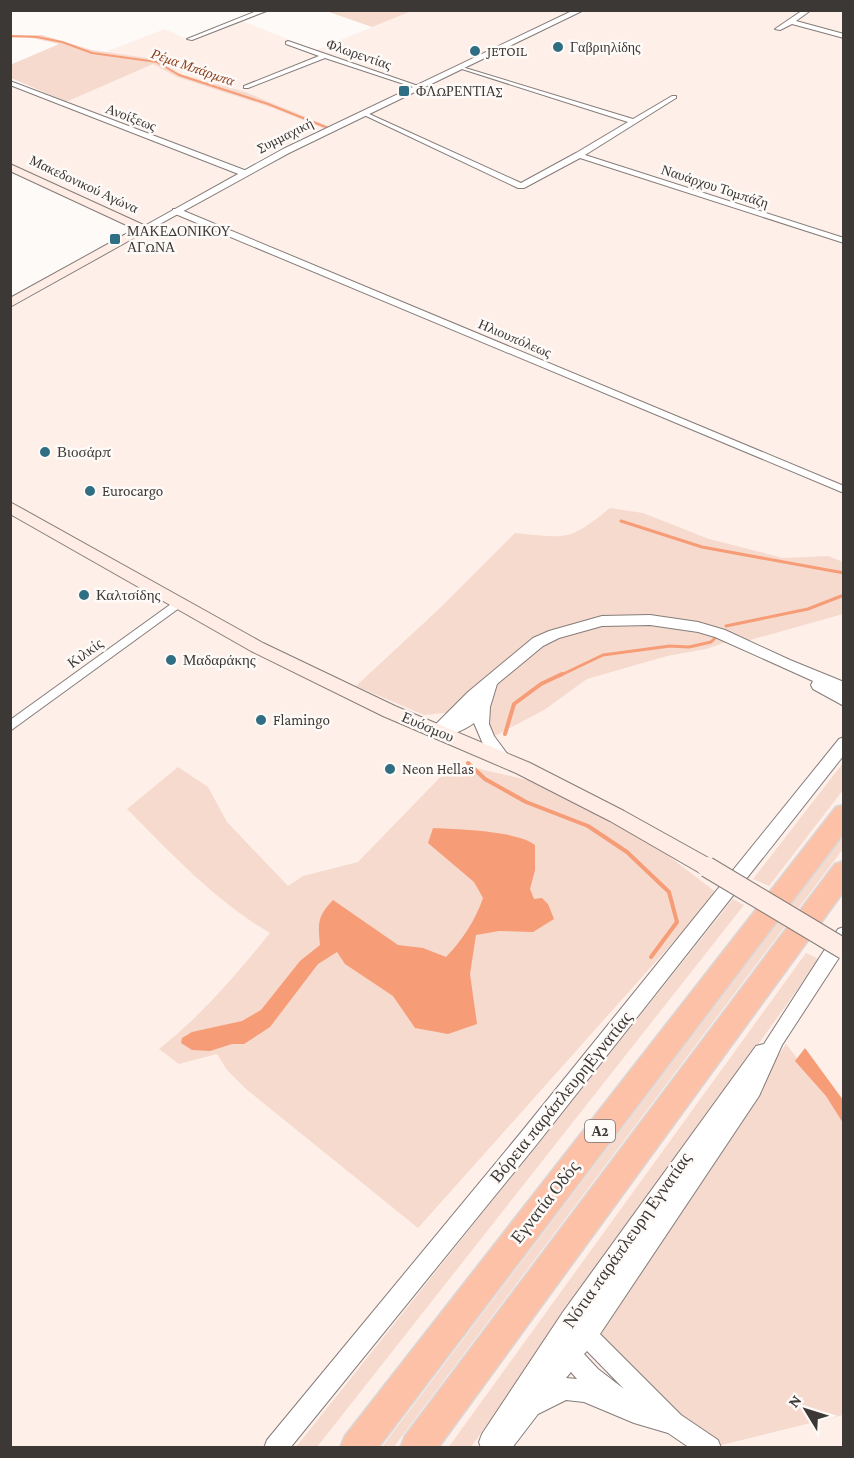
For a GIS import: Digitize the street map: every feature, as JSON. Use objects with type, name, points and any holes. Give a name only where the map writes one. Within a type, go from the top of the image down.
[{"type":"highway","name":"Εγνατία Οδός","points":[[357,1448],[843,814]]},
{"type":"highway","points":[[417,1448],[843,871]]},
{"type":"main road","name":"Μακεδονικού Αγώνα","points":[[10,166],[144,229]]},
{"type":"main road","name":"Συμμαχική","points":[[10,303],[144,229]]},
{"type":"main road","name":"Ευόσμου","points":[[10,507],[277,657],[503,759],[617,816],[843,949]]},
{"type":"street","points":[[190,39],[266,10]]},
{"type":"street","name":"Συμμαχική","points":[[144,229],[286,151],[464,68],[580,10]]},
{"type":"street","points":[[778,29],[808,10]]},
{"type":"street","points":[[791,22],[843,36]]},
{"type":"street","name":"Φλωρεντίας","points":[[288,44],[421,88]]},
{"type":"street","points":[[246,87],[326,55]]},
{"type":"street","points":[[464,68],[634,122]]},
{"type":"street","name":"Ανοίξεως","points":[[10,83],[244,173]]},
{"type":"street","points":[[365,114],[521,186],[579,155],[674,97]]},
{"type":"street","name":"Ναυάρχου Τομπάζη","points":[[579,155],[843,242]]},
{"type":"street","name":"Ηλιουπόλεως","points":[[176,211],[843,490]]},
{"type":"street","name":"Κιλκίς","points":[[10,727],[178,603]]},
{"type":"street","points":[[437,731],[538,642],[577,626],[618,620],[650,620],[698,627],[720,633],[785,664],[840,684]]},
{"type":"street","points":[[785,664],[843,701]]},
{"type":"street","points":[[491,682],[481,707],[480,726],[503,759]]},
{"type":"street","points":[[437,731],[457,728],[467,723],[481,707]]},
{"type":"street","name":"Βόρεια παράπλευρηΕγνατίας","points":[[275,1448],[530,1137],[843,743]]},
{"type":"street","name":"Νότια παράπλευρη Εγνατίας","points":[[486,1448],[752,1090],[776,1039],[843,934]]},
{"type":"street","points":[[578,1327],[673,1423],[710,1448]]},
{"type":"street","name":"Νότια παράπλευρη Εγνατίας","points":[[496,1448],[570,1353],[578,1327]]},
{"type":"street","points":[[570,1353],[586,1372],[634,1412]]},
{"type":"street","points":[[529,1406],[564,1389],[584,1391],[634,1412],[673,1423]]},
{"type":"shaded area","points":[[326,11],[412,11],[372,27]]},
{"type":"shaded area","points":[[412,11],[576,11],[281,148],[243,168],[66,102],[152,64],[105,52],[165,29],[190,41],[242,21],[316,50]]},
{"type":"shaded area","points":[[586,11],[843,11],[843,1447],[11,1447],[11,308],[304,145]]},
{"type":"shaded area","points":[[11,35],[42,35],[92,50],[154,59],[183,75],[245,92],[333,128],[328,130],[273,108],[177,77],[153,64],[66,102],[11,78],[10,65],[59,44],[28,37],[11,38]]},
{"type":"shaded area","points":[[10,85],[236,174],[144,225],[11,165]]},
{"type":"shaded area","points":[[610,508],[643,513],[709,539],[783,558],[828,556],[843,562],[843,614],[750,640],[723,643],[706,649],[667,656],[587,679],[544,710],[491,738],[454,712],[424,715],[356,686],[440,608],[515,533],[546,536],[567,535],[585,527]]},
{"type":"shaded area","points":[[454,763],[540,783],[650,842],[717,893],[418,1228],[246,1089],[227,1070],[217,1054],[179,1064],[159,1049],[218,994],[270,933],[212,892],[127,809],[178,767],[208,787],[227,822],[288,886],[303,876],[358,862]]},
{"type":"shaded area","points":[[843,763],[843,790],[769,886],[753,879]]},
{"type":"shaded area","points":[[433,828],[502,834],[527,840],[535,845],[535,870],[530,889],[534,899],[542,898],[548,904],[554,919],[533,932],[499,931],[476,935],[470,974],[477,1024],[448,1034],[415,1028],[393,996],[345,964],[337,952],[318,964],[270,1027],[244,1044],[232,1044],[210,1051],[192,1050],[181,1043],[182,1038],[192,1032],[242,1021],[261,1010],[300,961],[320,945],[321,916],[333,900],[398,945],[423,948],[446,957],[468,929],[483,898],[474,882],[428,843]]},
{"type":"shaded area","points":[[843,836],[843,849],[394,1447],[381,1448]]},
{"type":"shaded area","points":[[733,899],[744,905],[317,1447],[296,1447]]},
{"type":"shaded area","points":[[806,953],[819,959],[471,1447],[448,1448]]},
{"type":"shaded area","points":[[786,1044],[843,1117],[843,1415],[714,1447],[594,1343]]},
{"type":"shaded area","points":[[805,1048],[843,1100],[843,1123],[826,1096],[795,1061]]},
{"type":"waterway","name":"Ρέμα Μπάρμπα","points":[[10,36],[37,37],[62,42],[92,53],[157,62],[179,75],[268,104],[328,128]]},
{"type":"waterway","points":[[621,521],[702,547],[844,573]]},
{"type":"waterway","points":[[726,626],[808,609],[844,595]]},
{"type":"waterway","points":[[559,676],[603,655],[670,646],[689,647],[711,642],[716,637]]},
{"type":"waterway","points":[[505,734],[514,704],[541,684],[562,674]]},
{"type":"waterway","points":[[468,763],[485,779],[526,802],[588,826],[627,852],[669,892],[677,922],[651,957]]},
{"type":"place","name":"Γαβριηλίδης","points":[[558,47]]},
{"type":"place","name":"JETOIL","points":[[475,51]]},
{"type":"place","name":"ΦΛΩΡΕΝΤΙΑΣ","points":[[404,91]]},
{"type":"place","name":"ΜΑΚΕΔΟΝΙΚΟΥ ΑΓΩΝΑ","points":[[115,239]]},
{"type":"place","name":"Βιοσάρπ","points":[[45,452]]},
{"type":"place","name":"Eurocargo","points":[[90,491]]},
{"type":"place","name":"Καλτσίδης","points":[[84,595]]},
{"type":"place","name":"Μαδαράκης","points":[[171,660]]},
{"type":"place","name":"Flamingo","points":[[261,720]]},
{"type":"place","name":"Neon Hellas","points":[[390,769]]}]
